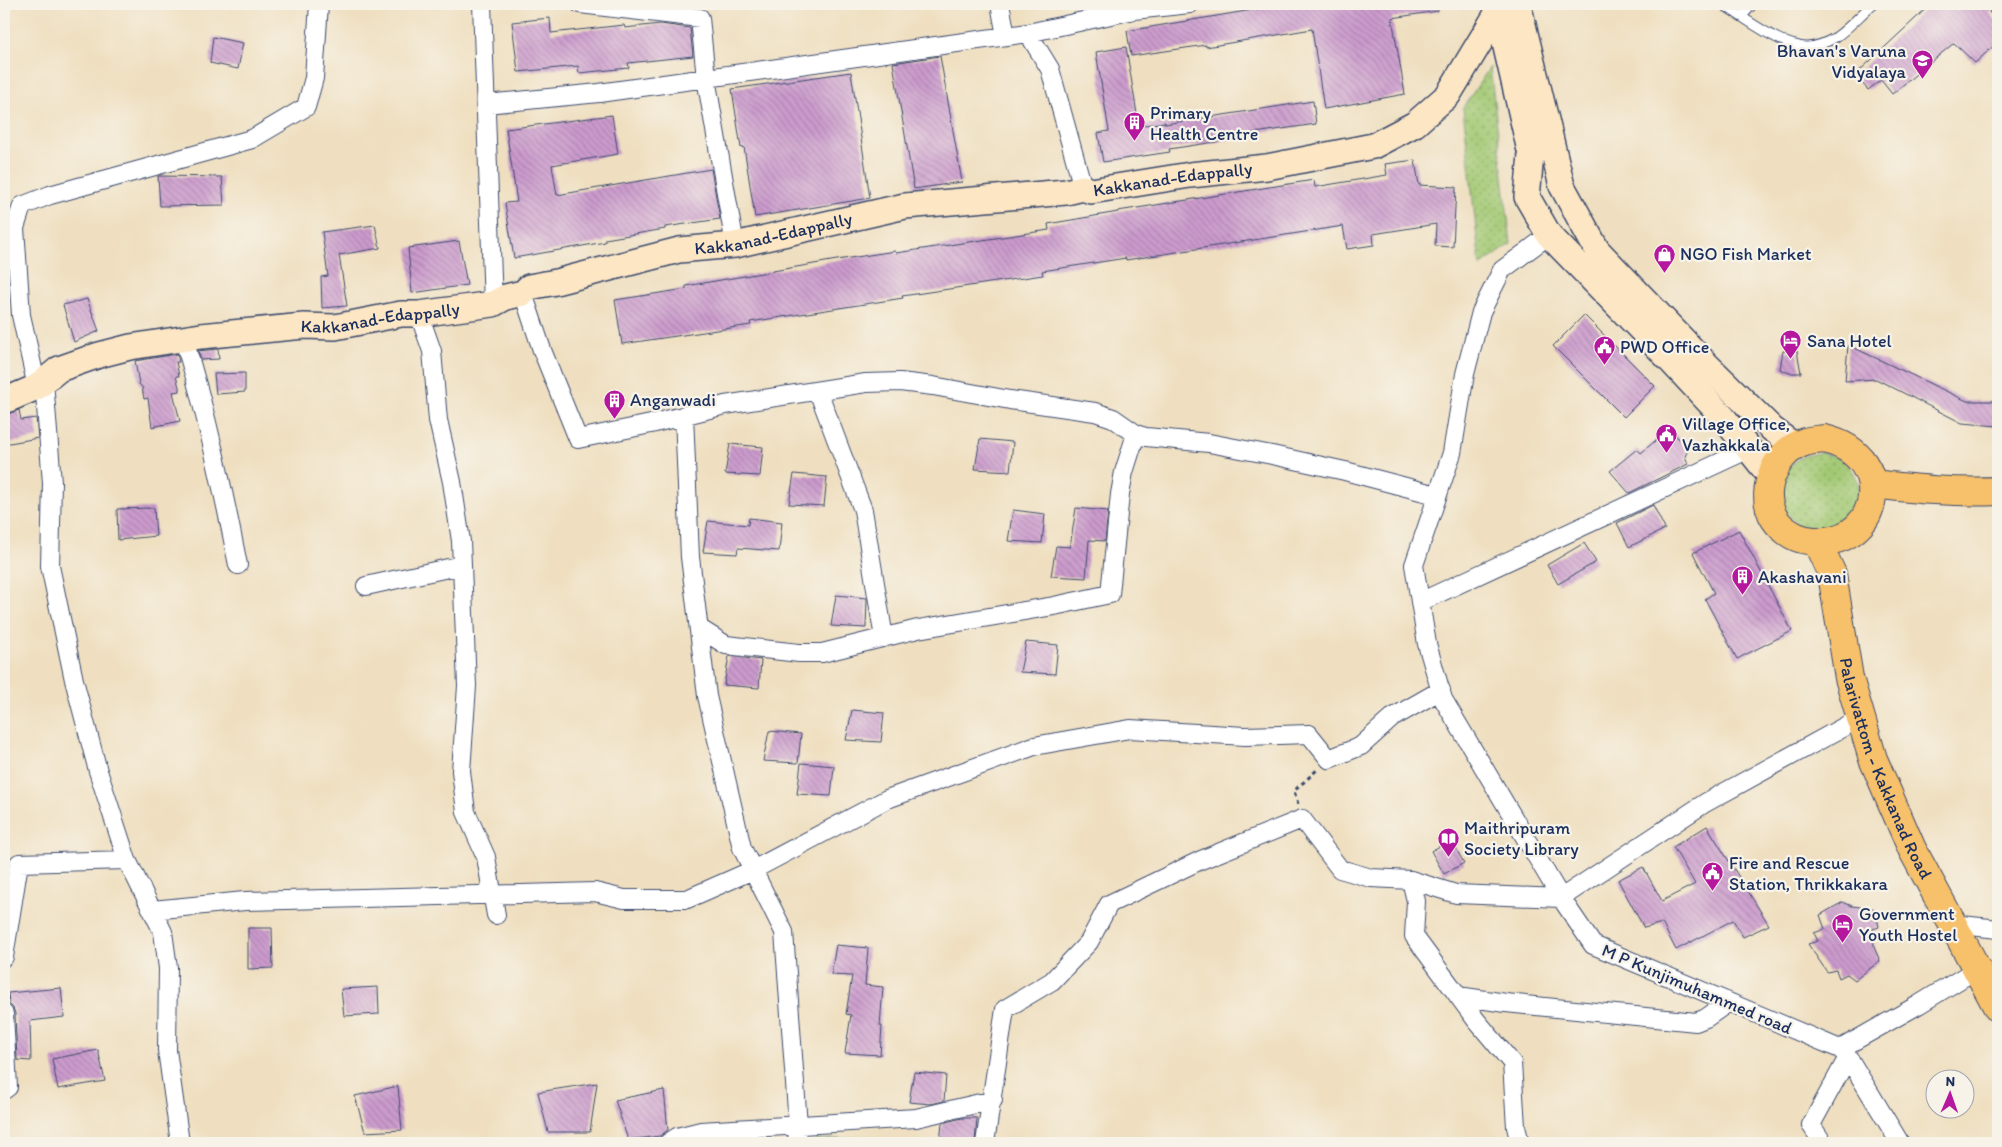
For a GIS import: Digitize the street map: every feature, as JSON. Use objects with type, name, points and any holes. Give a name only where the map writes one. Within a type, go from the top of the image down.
[{"type":"main road","points":[[1824,440],[1838,443],[1858,457],[1869,472],[1873,494],[1869,510],[1856,528],[1847,536],[1831,542],[1797,539],[1774,518],[1769,508],[1768,498],[1771,477],[1782,458],[1796,447],[1804,442],[1824,440]]},
{"type":"main road","points":[[1872,484],[1927,491],[1998,491]]},
{"type":"main road","name":"Palarivattom - Kakkanad Road","points":[[1817,542],[1832,574],[1849,678],[1873,759],[1912,849],[1998,1008]]},
{"type":"street","points":[[180,1143],[167,1050],[168,968],[163,932],[127,860],[98,771],[74,680],[50,566],[52,483],[41,384],[21,316],[15,228],[22,206],[50,195],[252,139],[306,107],[314,78],[319,4]]},
{"type":"street","points":[[482,4],[493,304]]},
{"type":"street","points":[[580,4],[628,6],[700,18],[706,78],[734,245]]},
{"type":"street","points":[[1000,4],[1006,36]]},
{"type":"street","points":[[486,104],[599,93],[1028,33],[1134,10],[1190,4]]},
{"type":"street","points":[[1504,6],[1531,155],[1527,197],[1549,235],[1723,417],[1771,477]]},
{"type":"street","points":[[1504,6],[1562,186],[1597,250],[1704,363],[1772,429],[1796,447]]},
{"type":"street","name":"Kakkanad-Edappally","points":[[4,401],[41,384],[59,369],[99,355],[156,342],[304,326],[335,327],[401,314],[419,314],[493,304],[506,297],[523,293],[529,287],[539,284],[556,282],[679,250],[734,245],[905,206],[1066,192],[1083,188],[1091,192],[1190,175],[1267,167],[1373,146],[1415,124],[1448,95],[1504,6]]},
{"type":"street","points":[[1028,33],[1050,69],[1083,188]]},
{"type":"street","name":"M P Kunjimuhammed road","points":[[1549,235],[1502,270],[1481,312],[1465,374],[1452,453],[1436,495],[1414,564],[1427,644],[1443,699],[1560,898],[1593,946],[1844,1053]]},
{"type":"street","points":[[523,293],[542,350],[578,439],[725,405],[874,383],[900,382],[1095,412],[1113,418],[1136,434],[1146,438],[1208,443],[1272,454],[1436,495]]},
{"type":"street","points":[[419,314],[432,351],[438,420],[452,482],[461,541],[467,686],[461,771],[466,812],[486,856],[496,915]]},
{"type":"street","points":[[184,340],[200,391],[219,469],[238,565]]},
{"type":"street","points":[[818,391],[863,510],[884,638]]},
{"type":"street","points":[[684,415],[690,557],[698,628],[710,706],[742,848],[784,932],[798,1125],[797,1143]]},
{"type":"street","points":[[698,628],[726,645],[799,653],[822,653],[918,629],[1054,606],[1110,594],[1120,494],[1124,472],[1136,434]]},
{"type":"street","points":[[1420,602],[1749,450]]},
{"type":"street","points":[[366,586],[462,565]]},
{"type":"street","points":[[152,910],[245,901],[493,894],[595,892],[624,899],[687,899],[753,870],[887,799],[1034,746],[1130,729],[1245,736],[1309,734],[1329,759],[1361,746],[1392,718],[1441,690]]},
{"type":"street","points":[[985,1143],[993,1100],[1005,1009],[1052,981],[1090,942],[1109,904],[1201,860],[1302,819],[1340,869],[1371,878],[1411,880],[1456,894],[1560,898],[1705,803],[1860,718]]},
{"type":"street","points":[[4,957],[19,863],[127,860]]},
{"type":"street","points":[[1411,880],[1416,901],[1414,936],[1458,996],[1512,1062],[1516,1127],[1520,1143]]},
{"type":"street","points":[[1952,924],[1998,929]]},
{"type":"street","points":[[1823,1143],[1811,1125],[1844,1053],[1977,969]]},
{"type":"street","points":[[1458,996],[1506,1003],[1696,1022],[1706,1018],[1728,1002]]},
{"type":"street","points":[[4,1014],[8,1087],[4,1090]]},
{"type":"street","points":[[1844,1053],[1900,1143]]},
{"type":"street","points":[[668,1143],[677,1137],[701,1131],[916,1118],[993,1100]]},
{"type":"lane","points":[[1722,4],[1772,35],[1799,46],[1809,47],[1819,45],[1836,37],[1873,4]]},
{"type":"lane","points":[[1742,16],[1752,4]]},
{"type":"path","points":[[1302,819],[1294,791],[1329,759]]},
{"type":"green space","points":[[1490,67],[1511,244],[1480,266],[1463,108]]},
{"type":"green space","points":[[1820,453],[1836,457],[1845,462],[1853,472],[1859,486],[1859,500],[1854,512],[1837,528],[1800,527],[1784,510],[1781,504],[1780,491],[1790,467],[1800,458]]},
{"type":"green space","points":[[871,1137],[870,1143],[816,1143],[816,1140]]},
{"type":"building","points":[[1288,4],[1437,4],[1438,11],[1392,18],[1405,94],[1324,109],[1312,29],[1206,47],[1206,45],[1131,56],[1127,31]]},
{"type":"building","points":[[1931,4],[1998,4],[1989,12],[1998,23],[1998,42],[1975,63],[1954,43],[1892,94],[1881,80],[1868,90],[1855,75]]},
{"type":"building","points":[[550,18],[551,33],[624,25],[625,28],[660,24],[690,28],[693,56],[628,63],[629,68],[579,73],[578,66],[518,72],[512,22]]},
{"type":"building","points":[[213,37],[243,43],[238,69],[210,63]]},
{"type":"building","points":[[1126,47],[1139,126],[1165,122],[1165,124],[1313,101],[1316,124],[1241,135],[1242,138],[1169,149],[1170,152],[1103,162],[1098,133],[1109,131],[1096,52]]},
{"type":"building","points":[[940,56],[962,182],[914,189],[893,63]]},
{"type":"building","points":[[851,72],[870,198],[755,217],[744,147],[741,148],[732,89]]},
{"type":"building","points":[[612,115],[618,154],[552,165],[557,195],[711,169],[720,219],[665,227],[665,229],[605,239],[605,242],[514,258],[505,203],[517,202],[506,129]]},
{"type":"building","points":[[1415,160],[1419,185],[1456,187],[1453,247],[1435,246],[1436,224],[1373,234],[1374,245],[1347,249],[1343,226],[1126,260],[1126,258],[1042,271],[1043,275],[902,296],[903,298],[750,322],[751,325],[622,344],[615,300],[686,289],[686,286],[837,260],[1049,230],[1048,224],[1118,211],[1314,180],[1315,187],[1387,175],[1385,164]]},
{"type":"building","points":[[158,176],[222,177],[224,205],[160,206]]},
{"type":"building","points":[[375,225],[380,248],[339,255],[347,306],[322,308],[321,277],[328,276],[322,232]]},
{"type":"building","points":[[459,241],[467,285],[412,293],[408,248]]},
{"type":"building","points":[[87,299],[99,331],[74,342],[63,305]]},
{"type":"building","name":"PWD Office","points":[[1584,315],[1655,386],[1624,417],[1553,346]]},
{"type":"building","points":[[1848,345],[1967,401],[1998,401],[1998,426],[1962,423],[1876,379],[1845,381]]},
{"type":"building","points":[[218,349],[219,359],[201,360],[198,351]]},
{"type":"building","name":"Sana Hotel","points":[[1783,351],[1797,351],[1801,373],[1789,373],[1780,369]]},
{"type":"building","points":[[177,354],[179,362],[176,362],[179,376],[176,376],[180,391],[173,392],[180,421],[152,427],[148,398],[144,399],[135,361]]},
{"type":"building","points":[[245,373],[245,392],[216,394],[214,374]]},
{"type":"building","points":[[19,410],[21,420],[36,418],[38,438],[4,444],[4,415]]},
{"type":"building","points":[[1670,428],[1678,438],[1691,445],[1685,456],[1688,464],[1629,493],[1610,471],[1637,449],[1641,453]]},
{"type":"building","points":[[980,439],[1013,442],[1010,471],[975,469]]},
{"type":"building","points":[[730,444],[763,447],[760,476],[725,474]]},
{"type":"building","points":[[794,474],[827,477],[824,506],[789,504]]},
{"type":"building","points":[[1653,505],[1665,529],[1629,547],[1617,523]]},
{"type":"building","points":[[154,508],[156,536],[118,540],[117,509]]},
{"type":"building","points":[[1076,508],[1108,511],[1105,541],[1089,540],[1086,578],[1051,576],[1056,546],[1070,547]]},
{"type":"building","points":[[1013,510],[1045,514],[1042,543],[1008,541]]},
{"type":"building","points":[[749,518],[782,522],[779,551],[738,548],[737,554],[703,552],[708,521],[748,525]]},
{"type":"building","name":"Akashavani","points":[[1739,530],[1792,631],[1737,659],[1705,599],[1714,593],[1693,553]]},
{"type":"building","points":[[1584,543],[1596,562],[1558,584],[1547,565]]},
{"type":"building","points":[[836,595],[867,598],[866,628],[831,626]]},
{"type":"building","points":[[1026,642],[1058,645],[1055,674],[1020,672]]},
{"type":"building","points":[[729,656],[761,660],[759,688],[724,685]]},
{"type":"building","points":[[852,710],[884,713],[881,742],[846,740]]},
{"type":"building","points":[[769,731],[801,734],[798,763],[763,761]]},
{"type":"building","points":[[801,763],[834,766],[831,796],[797,794]]},
{"type":"building","name":"Fire and Rescue Station, Thrikkakara","points":[[1707,826],[1769,925],[1743,937],[1733,920],[1676,950],[1662,923],[1644,928],[1618,880],[1643,867],[1662,901],[1695,884],[1673,847]]},
{"type":"building","name":"Maithripuram Society Library","points":[[1451,840],[1464,863],[1444,874],[1431,851]]},
{"type":"building","name":"Government Youth Hostel","points":[[1843,902],[1852,906],[1875,909],[1879,927],[1873,929],[1874,947],[1880,961],[1855,980],[1847,974],[1839,978],[1836,970],[1827,972],[1808,944],[1818,941],[1814,933],[1825,929],[1820,915]]},
{"type":"building","points":[[248,928],[272,928],[273,968],[248,969]]},
{"type":"building","points":[[836,945],[868,948],[865,985],[883,987],[880,1055],[845,1053],[851,1015],[846,1014],[852,976],[831,975]]},
{"type":"building","points":[[378,987],[379,1014],[344,1016],[341,989]]},
{"type":"building","points":[[61,988],[64,1017],[30,1021],[31,1061],[17,1060],[15,1013],[9,1004],[8,993]]},
{"type":"building","points":[[98,1050],[105,1081],[58,1089],[52,1059]]},
{"type":"building","points":[[914,1072],[946,1075],[944,1101],[931,1104],[909,1102]]},
{"type":"building","points":[[597,1083],[590,1132],[548,1132],[538,1092]]},
{"type":"building","points":[[398,1086],[402,1130],[365,1132],[355,1096]]},
{"type":"building","points":[[664,1090],[668,1130],[660,1136],[628,1140],[615,1100]]},
{"type":"building","points":[[962,1118],[977,1118],[975,1143],[940,1143],[942,1123]]},
{"type":"place","name":"Bhavan's Varuna Vidyalaya","points":[[1922,80]]},
{"type":"place","name":"Primary Health Centre","points":[[1134,142]]},
{"type":"place","name":"NGO Fish Market","points":[[1664,273]]},
{"type":"place","name":"Sana Hotel","points":[[1791,360]]},
{"type":"place","name":"PWD Office","points":[[1604,366]]},
{"type":"place","name":"Anganwadi","points":[[614,419]]},
{"type":"place","name":"Village Office, Vazhakkala","points":[[1666,453]]},
{"type":"place","name":"Akashavani","points":[[1742,596]]},
{"type":"place","name":"Maithripuram Society Library","points":[[1448,857]]},
{"type":"place","name":"Fire and Rescue Station, Thrikkakara","points":[[1713,892]]},
{"type":"place","name":"Government Youth Hostel","points":[[1843,943]]}]
